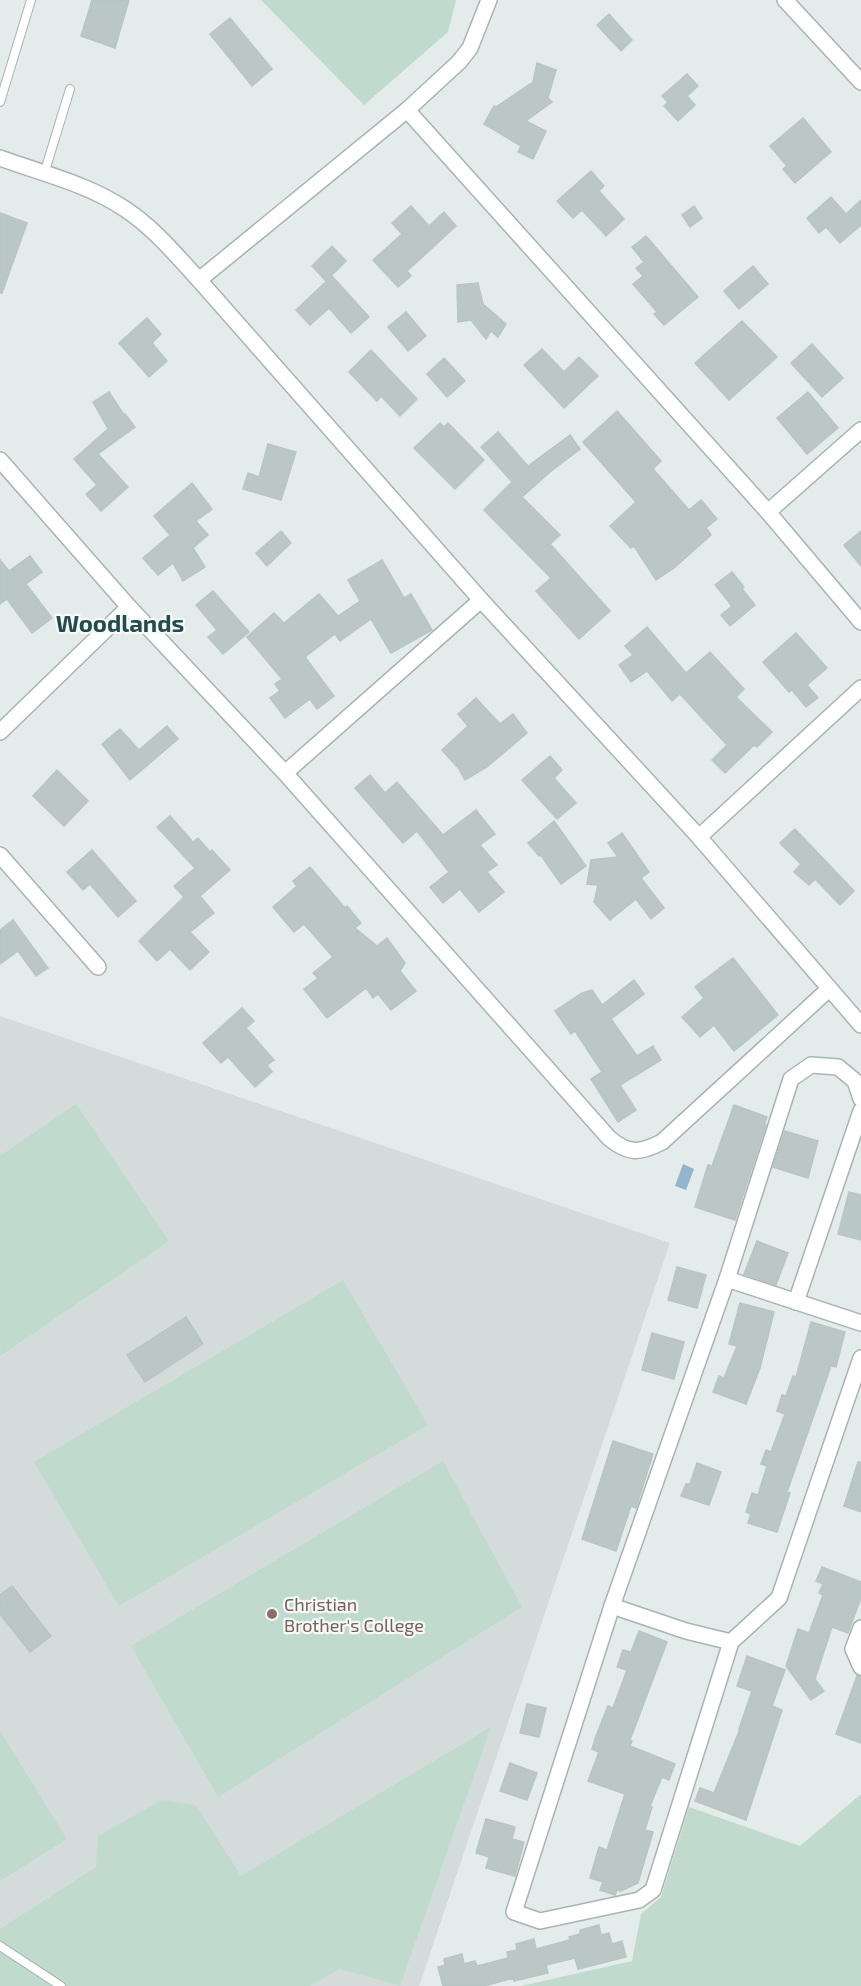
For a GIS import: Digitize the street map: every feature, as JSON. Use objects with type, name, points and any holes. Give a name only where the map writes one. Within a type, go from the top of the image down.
[{"type":"street","points":[[199,280],[406,110],[459,62],[470,48],[489,0]]},
{"type":"street","points":[[785,0],[860,78]]},
{"type":"street","points":[[406,110],[768,512],[861,622]]},
{"type":"street","points":[[0,158],[101,195],[126,209],[151,229],[199,280],[482,600],[699,837],[861,1025]]},
{"type":"street","points":[[768,512],[861,430]]},
{"type":"street","points":[[0,460],[129,607],[285,773],[620,1148],[635,1151],[648,1149],[662,1142],[829,989]]},
{"type":"street","points":[[285,773],[482,600]]},
{"type":"street","points":[[0,732],[129,607]]},
{"type":"street","points":[[699,837],[861,688]]},
{"type":"street","points":[[0,855],[98,967]]},
{"type":"street","points":[[861,1099],[855,1081],[838,1067],[811,1065],[791,1079],[727,1279],[612,1606],[514,1912],[540,1922],[639,1900],[653,1890],[731,1642],[779,1598],[861,1358]]},
{"type":"street","points":[[796,1302],[861,1112]]},
{"type":"street","points":[[727,1279],[861,1323]]},
{"type":"street","points":[[612,1606],[686,1631],[731,1642]]},
{"type":"street","points":[[861,1628],[853,1649],[861,1667]]},
{"type":"lane","points":[[0,102],[31,0]]},
{"type":"lane","points":[[44,174],[70,89]]},
{"type":"lane","points":[[0,1946],[61,1986]]},
{"type":"shaded area","name":"Christian Brother's College","points":[[0,1016],[670,1243],[419,1986],[0,1986]]},
{"type":"green space","points":[[261,0],[456,0],[448,32],[364,105]]},
{"type":"green space","points":[[76,1104],[169,1241],[0,1356],[0,1156]]},
{"type":"green space","points":[[343,1280],[428,1425],[119,1606],[34,1462]]},
{"type":"green space","points":[[443,1461],[522,1607],[218,1797],[131,1646]]},
{"type":"green space","points":[[491,1727],[400,1986],[340,1969],[309,1986],[0,1986],[0,1929],[96,1867],[98,1836],[162,1800],[196,1805],[241,1876]]},
{"type":"green space","points":[[0,1731],[67,1839],[0,1881]]},
{"type":"green space","points":[[861,1794],[861,1986],[521,1986],[632,1961],[641,1914],[661,1897],[689,1807],[800,1846]]},
{"type":"water","points":[[683,1164],[694,1169],[686,1190],[675,1186]]},
{"type":"building","points":[[92,0],[129,0],[115,48],[81,36]]},
{"type":"building","points":[[609,14],[632,40],[621,51],[597,25]]},
{"type":"building","points":[[230,18],[272,69],[252,86],[210,34]]},
{"type":"building","points":[[537,63],[556,70],[548,98],[552,102],[526,121],[546,131],[533,159],[518,152],[521,146],[484,124],[494,106],[496,107],[533,82]]},
{"type":"building","points":[[687,74],[698,86],[687,96],[695,105],[678,121],[664,106],[668,102],[662,96]]},
{"type":"building","points":[[803,118],[831,152],[795,183],[783,169],[787,166],[770,146]]},
{"type":"building","points":[[591,171],[604,186],[599,191],[624,219],[606,236],[582,210],[573,218],[557,201]]},
{"type":"building","points":[[831,197],[846,214],[861,200],[861,225],[840,243],[826,227],[819,233],[807,218]]},
{"type":"building","points":[[411,206],[429,226],[444,212],[456,226],[407,271],[411,276],[398,287],[373,260],[402,234],[392,223]]},
{"type":"building","points":[[694,206],[702,218],[690,227],[682,215]]},
{"type":"building","points":[[0,213],[27,223],[2,293],[0,293]]},
{"type":"building","points":[[646,236],[698,297],[664,325],[654,314],[657,312],[633,284],[643,276],[636,268],[644,262],[632,247]]},
{"type":"building","points":[[332,246],[346,261],[326,281],[312,266]]},
{"type":"building","points":[[753,266],[768,284],[739,309],[724,291]]},
{"type":"building","points":[[332,276],[369,317],[351,333],[329,308],[310,325],[296,310]]},
{"type":"building","points":[[478,283],[483,304],[506,324],[498,337],[491,331],[486,339],[471,320],[458,322],[457,285]]},
{"type":"building","points":[[406,312],[426,336],[408,351],[388,327]]},
{"type":"building","points":[[147,318],[161,334],[152,343],[167,361],[149,377],[119,343]]},
{"type":"building","points":[[742,321],[777,357],[729,400],[695,363]]},
{"type":"building","points":[[812,344],[843,378],[822,397],[791,363]]},
{"type":"building","points":[[542,349],[564,372],[579,357],[598,376],[564,408],[524,365]]},
{"type":"building","points":[[371,350],[417,399],[400,416],[381,396],[377,401],[349,372]]},
{"type":"building","points":[[444,358],[465,381],[447,397],[427,374]]},
{"type":"building","points":[[109,392],[135,427],[98,454],[128,487],[101,511],[86,494],[97,485],[74,459],[108,429],[93,402]]},
{"type":"building","points":[[808,392],[838,428],[807,454],[777,418]]},
{"type":"building","points":[[617,411],[661,461],[653,469],[689,510],[701,500],[717,519],[706,528],[711,535],[674,568],[656,580],[634,546],[631,548],[610,526],[636,502],[583,442]]},
{"type":"building","points":[[440,423],[444,427],[448,423],[484,460],[455,489],[414,448]]},
{"type":"building","points":[[498,432],[528,466],[570,435],[580,449],[522,497],[560,535],[550,544],[610,611],[579,639],[536,591],[551,578],[484,510],[512,482],[481,447]]},
{"type":"building","points":[[268,444],[296,452],[281,500],[243,489],[248,473],[259,477]]},
{"type":"building","points":[[192,483],[212,509],[196,521],[208,535],[193,548],[205,567],[183,581],[173,563],[158,575],[143,558],[170,535],[154,516]]},
{"type":"building","points":[[281,531],[291,543],[267,566],[256,553]]},
{"type":"building","points":[[861,531],[861,566],[844,545]]},
{"type":"building","points":[[30,556],[42,572],[26,584],[52,618],[32,633],[7,599],[0,604],[0,560],[9,571]]},
{"type":"building","points":[[382,560],[404,598],[411,594],[432,630],[391,653],[371,619],[340,641],[335,634],[305,657],[334,696],[317,709],[310,699],[285,718],[270,698],[280,691],[275,684],[282,679],[247,637],[274,613],[284,623],[319,594],[338,616],[360,601],[348,580]]},
{"type":"building","points":[[732,572],[755,605],[730,626],[721,615],[732,606],[715,585]]},
{"type":"building","points":[[213,591],[249,632],[223,654],[208,637],[217,630],[196,605]]},
{"type":"building","points":[[647,627],[686,673],[710,652],[744,689],[736,697],[772,732],[757,747],[754,745],[725,773],[712,760],[727,745],[680,694],[672,701],[647,671],[631,682],[619,665],[633,655],[625,646]]},
{"type":"building","points":[[796,633],[827,668],[807,685],[818,698],[806,707],[792,690],[789,692],[763,662]]},
{"type":"building","points":[[476,698],[500,724],[513,714],[527,733],[487,767],[465,780],[459,769],[442,750],[468,726],[458,714]]},
{"type":"building","points":[[167,726],[178,739],[130,780],[102,744],[120,729],[139,750]]},
{"type":"building","points":[[550,756],[562,770],[554,778],[576,803],[557,819],[522,780]]},
{"type":"building","points":[[57,770],[88,801],[64,826],[33,796]]},
{"type":"building","points":[[370,775],[385,793],[397,782],[443,835],[476,810],[495,834],[480,845],[497,865],[487,872],[504,892],[479,912],[460,889],[443,903],[430,887],[449,872],[417,831],[403,843],[355,788]]},
{"type":"building","points":[[170,816],[193,842],[198,838],[230,870],[200,896],[214,913],[190,932],[209,952],[190,970],[170,949],[157,961],[139,941],[184,897],[174,886],[195,868],[157,827]]},
{"type":"building","points":[[554,821],[586,866],[561,884],[540,854],[539,856],[528,843]]},
{"type":"building","points":[[795,829],[854,891],[840,905],[815,879],[809,885],[794,872],[801,864],[780,843]]},
{"type":"building","points":[[622,833],[649,872],[641,878],[664,908],[651,919],[636,899],[610,920],[594,902],[598,885],[587,884],[591,860],[618,857],[608,843]]},
{"type":"building","points":[[92,850],[136,901],[118,917],[90,884],[83,890],[67,872]]},
{"type":"building","points":[[310,867],[361,923],[355,928],[377,946],[387,938],[405,963],[400,971],[416,991],[391,1010],[378,994],[373,998],[366,988],[327,1018],[304,989],[318,978],[313,973],[333,957],[304,924],[294,932],[273,907],[297,886],[293,881]]},
{"type":"building","points":[[13,920],[48,968],[36,976],[18,951],[0,964],[0,930]]},
{"type":"building","points":[[733,958],[778,1015],[734,1051],[714,1025],[700,1037],[682,1017],[704,998],[695,987]]},
{"type":"building","points":[[634,980],[644,994],[611,1019],[637,1056],[653,1046],[661,1060],[620,1085],[636,1110],[618,1122],[591,1079],[602,1072],[575,1031],[571,1034],[555,1011],[582,993],[592,990],[602,1005]]},
{"type":"building","points":[[242,1008],[254,1021],[246,1028],[274,1060],[267,1065],[272,1072],[255,1087],[228,1057],[221,1063],[203,1043]]},
{"type":"building","points":[[734,1105],[767,1117],[735,1220],[695,1207],[708,1165],[712,1166]]},
{"type":"building","points":[[785,1131],[818,1141],[808,1178],[773,1167]]},
{"type":"building","points":[[849,1192],[861,1195],[861,1240],[838,1234]]},
{"type":"building","points":[[757,1241],[788,1253],[776,1285],[744,1274]]},
{"type":"building","points":[[677,1267],[706,1275],[697,1308],[668,1300]]},
{"type":"building","points":[[740,1303],[774,1312],[760,1368],[746,1404],[713,1392],[719,1376],[724,1378],[737,1346],[729,1344]]},
{"type":"building","points":[[186,1317],[203,1344],[145,1382],[127,1355]]},
{"type":"building","points":[[811,1322],[845,1332],[836,1367],[831,1366],[787,1492],[790,1493],[777,1532],[748,1523],[751,1514],[746,1512],[752,1493],[758,1495],[767,1466],[761,1464],[766,1450],[771,1452],[785,1414],[777,1411],[782,1395],[786,1396],[793,1376],[796,1377]]},
{"type":"building","points":[[652,1333],[684,1342],[674,1379],[642,1370]]},
{"type":"building","points":[[613,1441],[653,1454],[636,1508],[631,1506],[616,1551],[582,1539]]},
{"type":"building","points":[[858,1462],[861,1462],[861,1512],[844,1506]]},
{"type":"building","points":[[697,1463],[721,1472],[709,1505],[681,1496],[686,1484],[690,1484]]},
{"type":"building","points":[[822,1567],[861,1582],[861,1598],[848,1633],[832,1627],[815,1679],[824,1691],[811,1700],[786,1666],[798,1629],[809,1633],[823,1595],[819,1593],[823,1584],[816,1581]]},
{"type":"building","points":[[12,1586],[51,1636],[30,1652],[0,1614],[0,1595]]},
{"type":"building","points":[[639,1631],[667,1642],[630,1740],[632,1741],[630,1746],[675,1764],[669,1780],[662,1777],[650,1806],[652,1807],[645,1830],[653,1832],[638,1883],[621,1891],[617,1890],[615,1895],[600,1890],[603,1882],[590,1878],[599,1847],[607,1850],[625,1794],[588,1781],[599,1752],[592,1749],[596,1736],[608,1706],[613,1708],[627,1670],[617,1667],[623,1650],[631,1652]]},
{"type":"building","points":[[747,1656],[785,1670],[772,1706],[782,1710],[746,1820],[695,1801],[700,1788],[714,1793],[740,1729],[752,1691],[737,1686]]},
{"type":"building","points":[[857,1676],[861,1677],[861,1743],[836,1734]]},
{"type":"building","points":[[527,1704],[546,1708],[539,1737],[520,1733]]},
{"type":"building","points":[[510,1763],[537,1773],[527,1800],[500,1791]]},
{"type":"building","points":[[486,1819],[515,1827],[512,1839],[524,1842],[515,1876],[486,1868],[489,1857],[476,1853]]},
{"type":"building","points":[[599,1925],[601,1935],[609,1933],[612,1944],[622,1941],[626,1957],[578,1969],[575,1958],[546,1965],[548,1973],[514,1981],[514,1978],[484,1986],[443,1986],[438,1967],[445,1965],[444,1959],[462,1954],[464,1964],[475,1961],[477,1966],[508,1958],[507,1952],[517,1950],[516,1944],[534,1939],[536,1949],[570,1940],[569,1937],[580,1934],[580,1930]]},
{"type":"place","name":"Christian Brother's College","points":[[272,1614]]},
{"type":"district","name":"Woodlands","points":[[120,622]]}]
